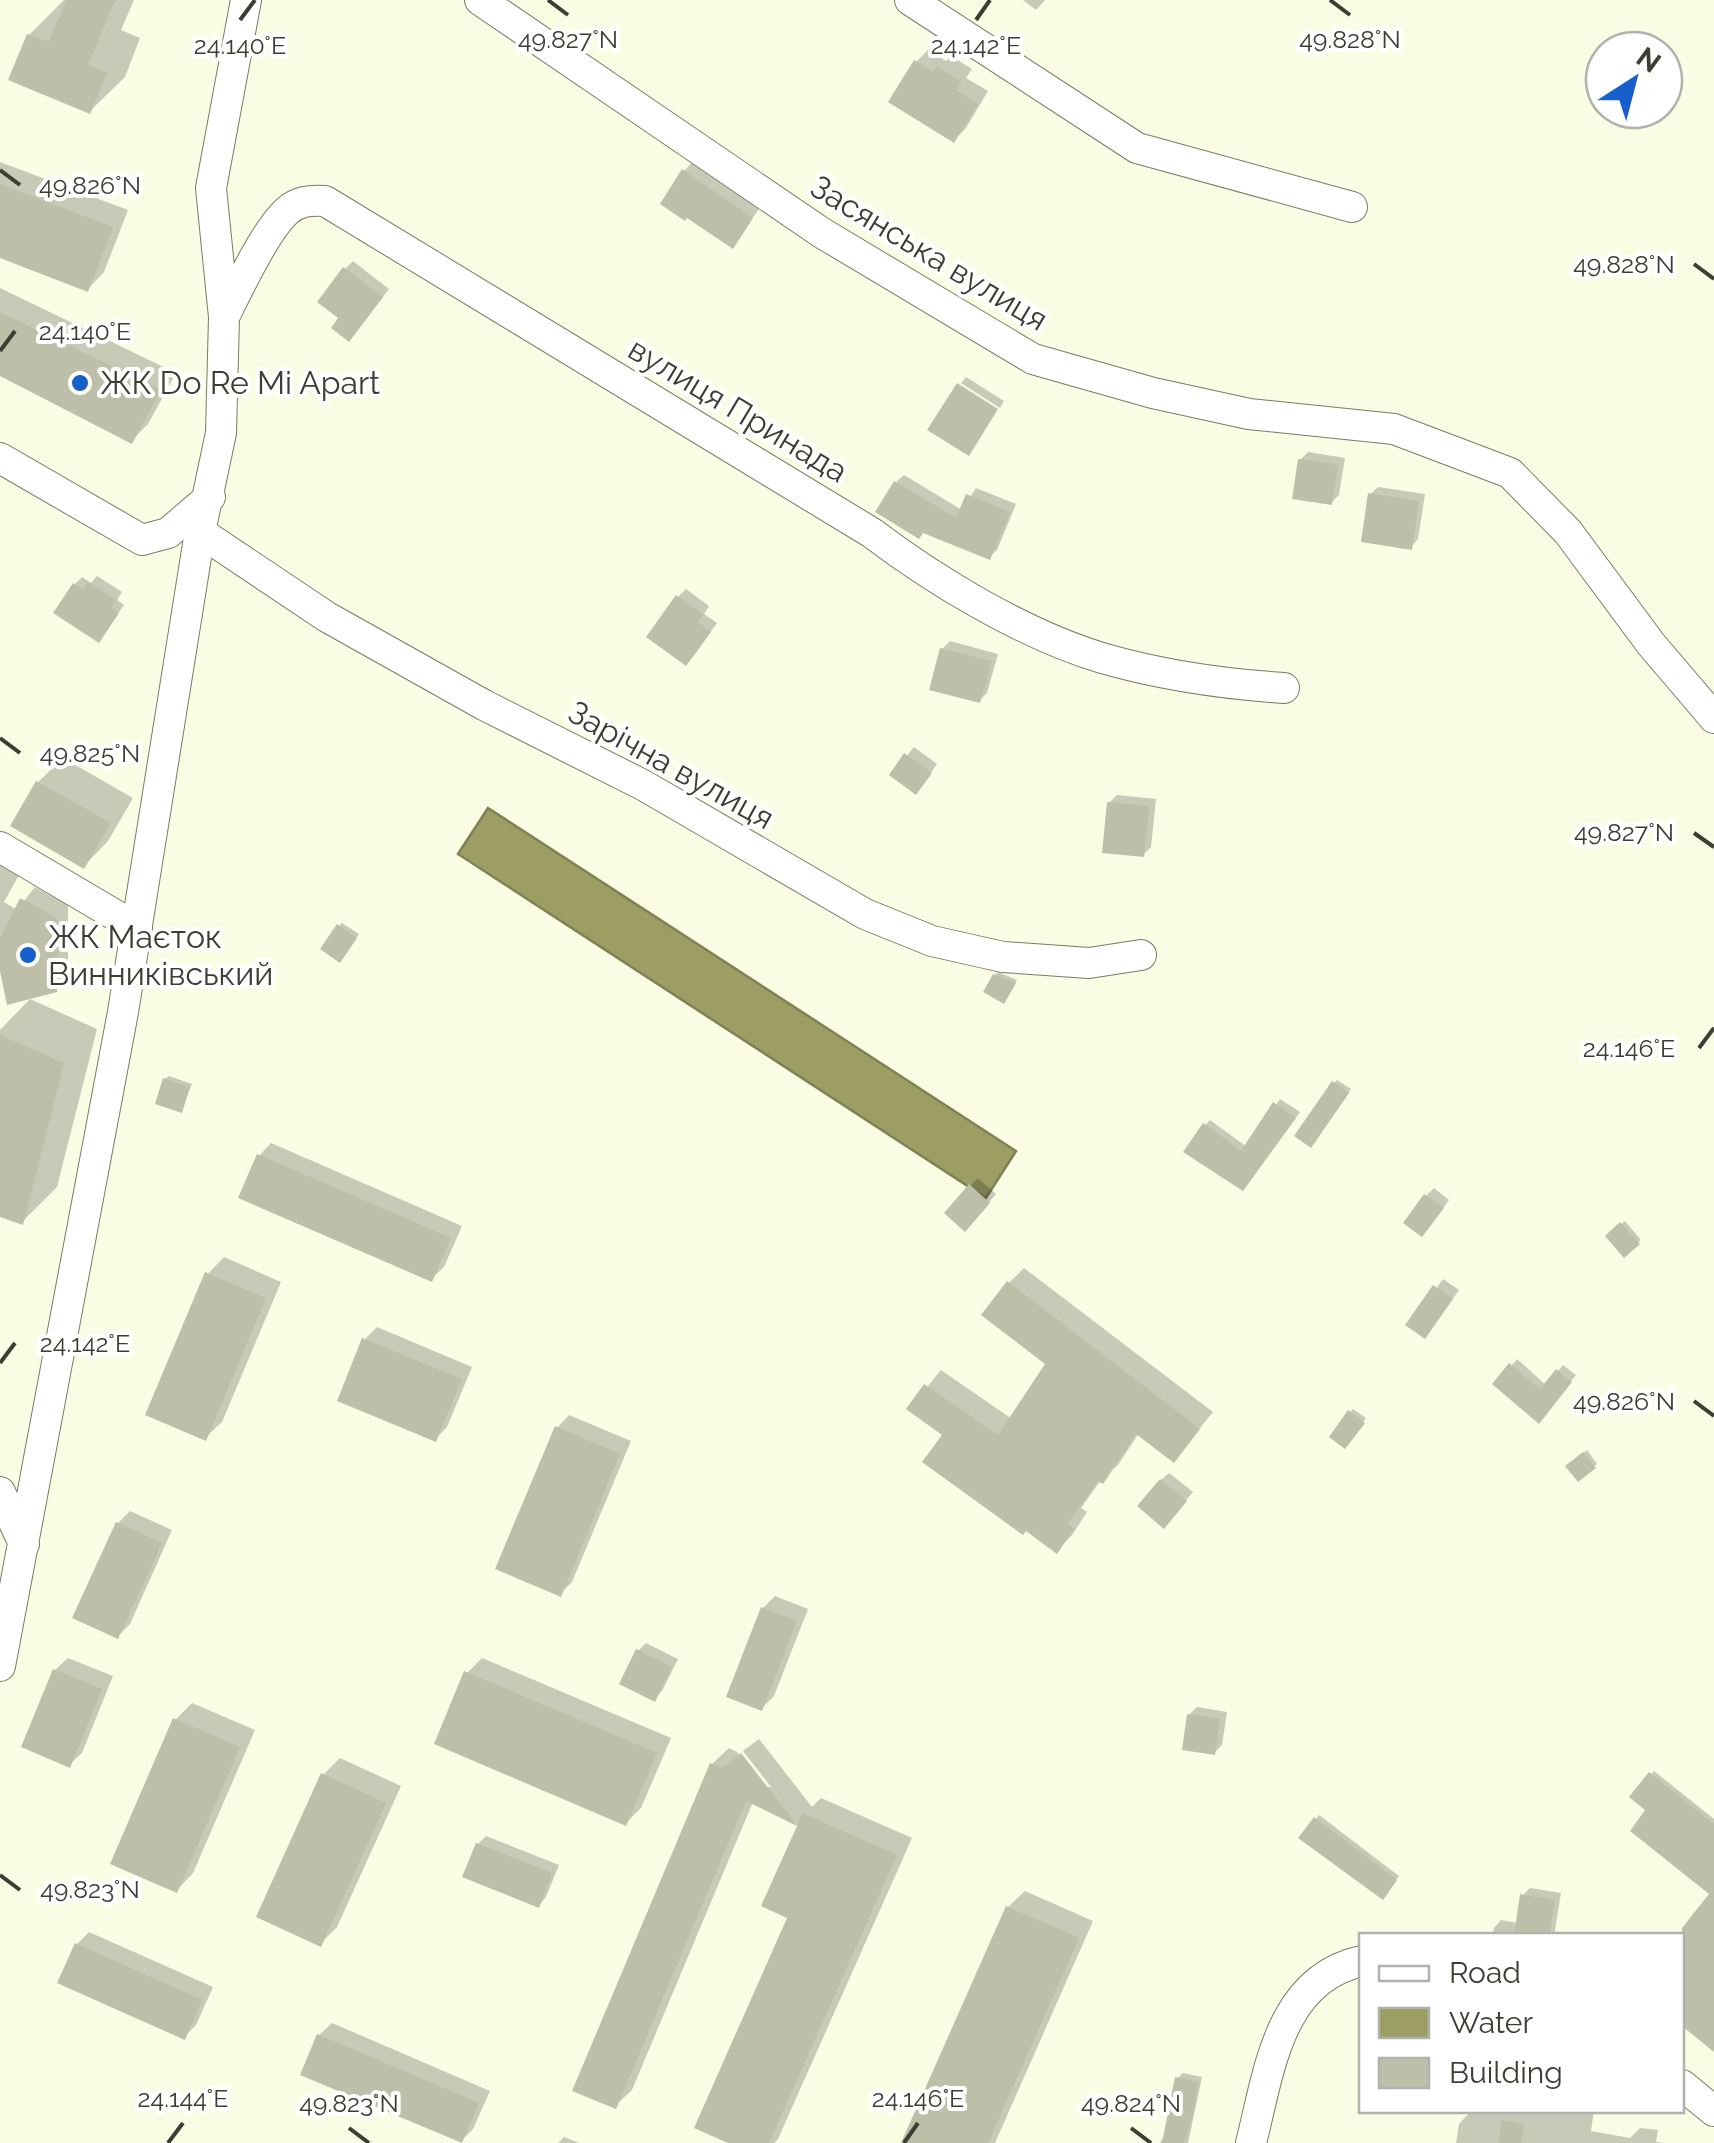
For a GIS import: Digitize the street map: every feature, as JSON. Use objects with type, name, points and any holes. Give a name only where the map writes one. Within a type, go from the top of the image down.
[{"type":"street","points":[[0,1666],[137,928],[200,532],[222,434],[224,317],[211,188],[246,0]]},
{"type":"street","name":"Засянська вулиця","points":[[480,0],[822,233],[1033,359],[1153,394],[1249,414],[1394,429],[1510,473],[1568,532],[1650,644],[1714,718]]},
{"type":"street","points":[[910,0],[1137,148],[1352,207]]},
{"type":"street","name":"вулиця Принада","points":[[224,317],[249,268],[286,211],[306,200],[325,201],[872,533],[913,564],[1038,632],[1098,657],[1144,669],[1234,685],[1284,688]]},
{"type":"street","points":[[0,458],[142,540],[168,533],[210,497]]},
{"type":"street","name":"Зарічна вулиця","points":[[200,532],[326,616],[484,705],[643,785],[865,914],[932,942],[1003,956],[1089,963],[1141,956]]},
{"type":"street","points":[[0,847],[137,928]]},
{"type":"street","points":[[0,1492],[24,1544]]},
{"type":"street","points":[[1252,2143],[1275,2049],[1288,2017],[1304,1993],[1323,1976],[1344,1964],[1359,1962]]},
{"type":"street","points":[[1684,2088],[1714,2111]]},
{"type":"water","points":[[488,808],[1016,1151],[986,1198],[458,854]]},
{"type":"building","points":[[66,0],[115,0],[88,65],[107,73],[90,114],[8,80],[27,34],[49,42]]},
{"type":"building","points":[[914,60],[933,72],[937,66],[961,82],[956,90],[978,104],[954,143],[888,102]]},
{"type":"building","points":[[682,169],[753,218],[733,249],[660,204]]},
{"type":"building","points":[[0,184],[113,227],[88,292],[0,258]]},
{"type":"building","points":[[343,267],[383,297],[349,342],[331,328],[338,318],[317,302]]},
{"type":"building","name":"ЖК Do Re Mi Apart","points":[[0,312],[161,390],[132,444],[0,376]]},
{"type":"building","points":[[957,383],[998,409],[969,456],[927,430]]},
{"type":"building","points":[[1298,459],[1338,465],[1332,505],[1292,499]]},
{"type":"building","points":[[894,481],[956,518],[966,494],[1010,512],[990,560],[923,533],[919,539],[875,512]]},
{"type":"building","points":[[1368,493],[1419,501],[1412,550],[1361,542]]},
{"type":"building","points":[[88,582],[116,600],[111,608],[119,613],[99,643],[53,613],[73,583],[83,590]]},
{"type":"building","points":[[676,595],[703,614],[698,622],[711,632],[686,666],[646,637]]},
{"type":"building","points":[[940,648],[992,661],[980,703],[929,690]]},
{"type":"building","points":[[904,753],[932,773],[916,795],[889,775]]},
{"type":"building","points":[[36,781],[111,823],[84,869],[10,826]]},
{"type":"building","points":[[1107,802],[1149,806],[1144,857],[1102,853]]},
{"type":"building","name":"ЖК Маєток Винниківський","points":[[20,898],[57,918],[57,992],[7,1005],[0,971],[0,938]]},
{"type":"building","points":[[337,924],[357,938],[340,963],[320,949]]},
{"type":"building","points":[[993,974],[1016,983],[1004,1004],[983,992]]},
{"type":"building","points":[[0,1035],[64,1063],[23,1225],[0,1217]]},
{"type":"building","points":[[163,1078],[190,1087],[182,1113],[155,1104]]},
{"type":"building","points":[[1332,1081],[1349,1093],[1311,1148],[1294,1136]]},
{"type":"building","points":[[1273,1102],[1296,1118],[1243,1191],[1183,1152],[1203,1123],[1241,1151]]},
{"type":"building","points":[[257,1154],[451,1238],[432,1282],[238,1198]]},
{"type":"building","points":[[969,1184],[990,1203],[965,1232],[944,1213]]},
{"type":"building","points":[[1424,1194],[1444,1208],[1422,1237],[1403,1223]]},
{"type":"building","points":[[1620,1222],[1640,1244],[1624,1258],[1605,1236]]},
{"type":"building","points":[[205,1272],[266,1298],[206,1441],[145,1415]]},
{"type":"building","points":[[1007,1281],[1200,1429],[1174,1463],[1136,1434],[1103,1484],[1098,1481],[1067,1524],[1074,1529],[1057,1554],[1026,1531],[1023,1535],[922,1462],[942,1435],[906,1409],[924,1384],[998,1435],[1045,1364],[981,1315]]},
{"type":"building","points":[[1433,1285],[1453,1299],[1425,1339],[1405,1325]]},
{"type":"building","points":[[362,1338],[462,1379],[436,1442],[337,1401]]},
{"type":"building","points":[[1509,1363],[1540,1389],[1556,1369],[1572,1382],[1539,1424],[1492,1384]]},
{"type":"building","points":[[1348,1410],[1365,1423],[1345,1449],[1329,1437]]},
{"type":"building","points":[[555,1426],[620,1454],[561,1597],[495,1569]]},
{"type":"building","points":[[1583,1452],[1596,1468],[1578,1482],[1565,1466]]},
{"type":"building","points":[[1160,1479],[1187,1501],[1164,1529],[1137,1506]]},
{"type":"building","points":[[116,1522],[162,1543],[118,1639],[72,1618]]},
{"type":"building","points":[[761,1607],[797,1621],[762,1711],[726,1697]]},
{"type":"building","points":[[636,1649],[672,1667],[655,1702],[619,1684]]},
{"type":"building","points":[[53,1669],[102,1689],[70,1768],[21,1747]]},
{"type":"building","points":[[464,1671],[657,1753],[626,1826],[434,1744]]},
{"type":"building","points":[[1187,1714],[1220,1719],[1215,1755],[1182,1750]]},
{"type":"building","points":[[173,1718],[240,1747],[177,1893],[110,1864]]},
{"type":"building","points":[[741,1753],[797,1825],[802,1813],[897,1855],[769,2143],[728,2143],[694,2128],[787,1918],[761,1906],[797,1826],[746,1801],[616,2109],[572,2091],[710,1763],[722,1768]]},
{"type":"building","points":[[1649,1772],[1714,1824],[1714,2052],[1684,2028],[1682,1928],[1709,1894],[1630,1831],[1645,1810],[1629,1797]]},
{"type":"building","points":[[321,1773],[386,1803],[321,1947],[256,1917]]},
{"type":"building","points":[[1314,1817],[1397,1880],[1383,1900],[1298,1838]]},
{"type":"building","points":[[476,1843],[553,1873],[539,1908],[462,1877]]},
{"type":"building","points":[[1520,1894],[1555,1900],[1550,1933],[1514,1933]]},
{"type":"building","points":[[1006,1906],[1079,1938],[988,2143],[901,2143]]},
{"type":"building","points":[[75,1943],[202,2000],[185,2040],[57,1983]]},
{"type":"building","points":[[317,2034],[479,2103],[462,2143],[300,2075]]},
{"type":"building","points":[[1175,2077],[1198,2082],[1194,2109],[1184,2143],[1162,2143]]},
{"type":"building","points":[[1502,2120],[1524,2124],[1521,2143],[1499,2143]]},
{"type":"place","name":"ЖК Do Re Mi Apart","points":[[80,383]]},
{"type":"place","name":"ЖК Маєток Винниківський","points":[[28,955]]}]
